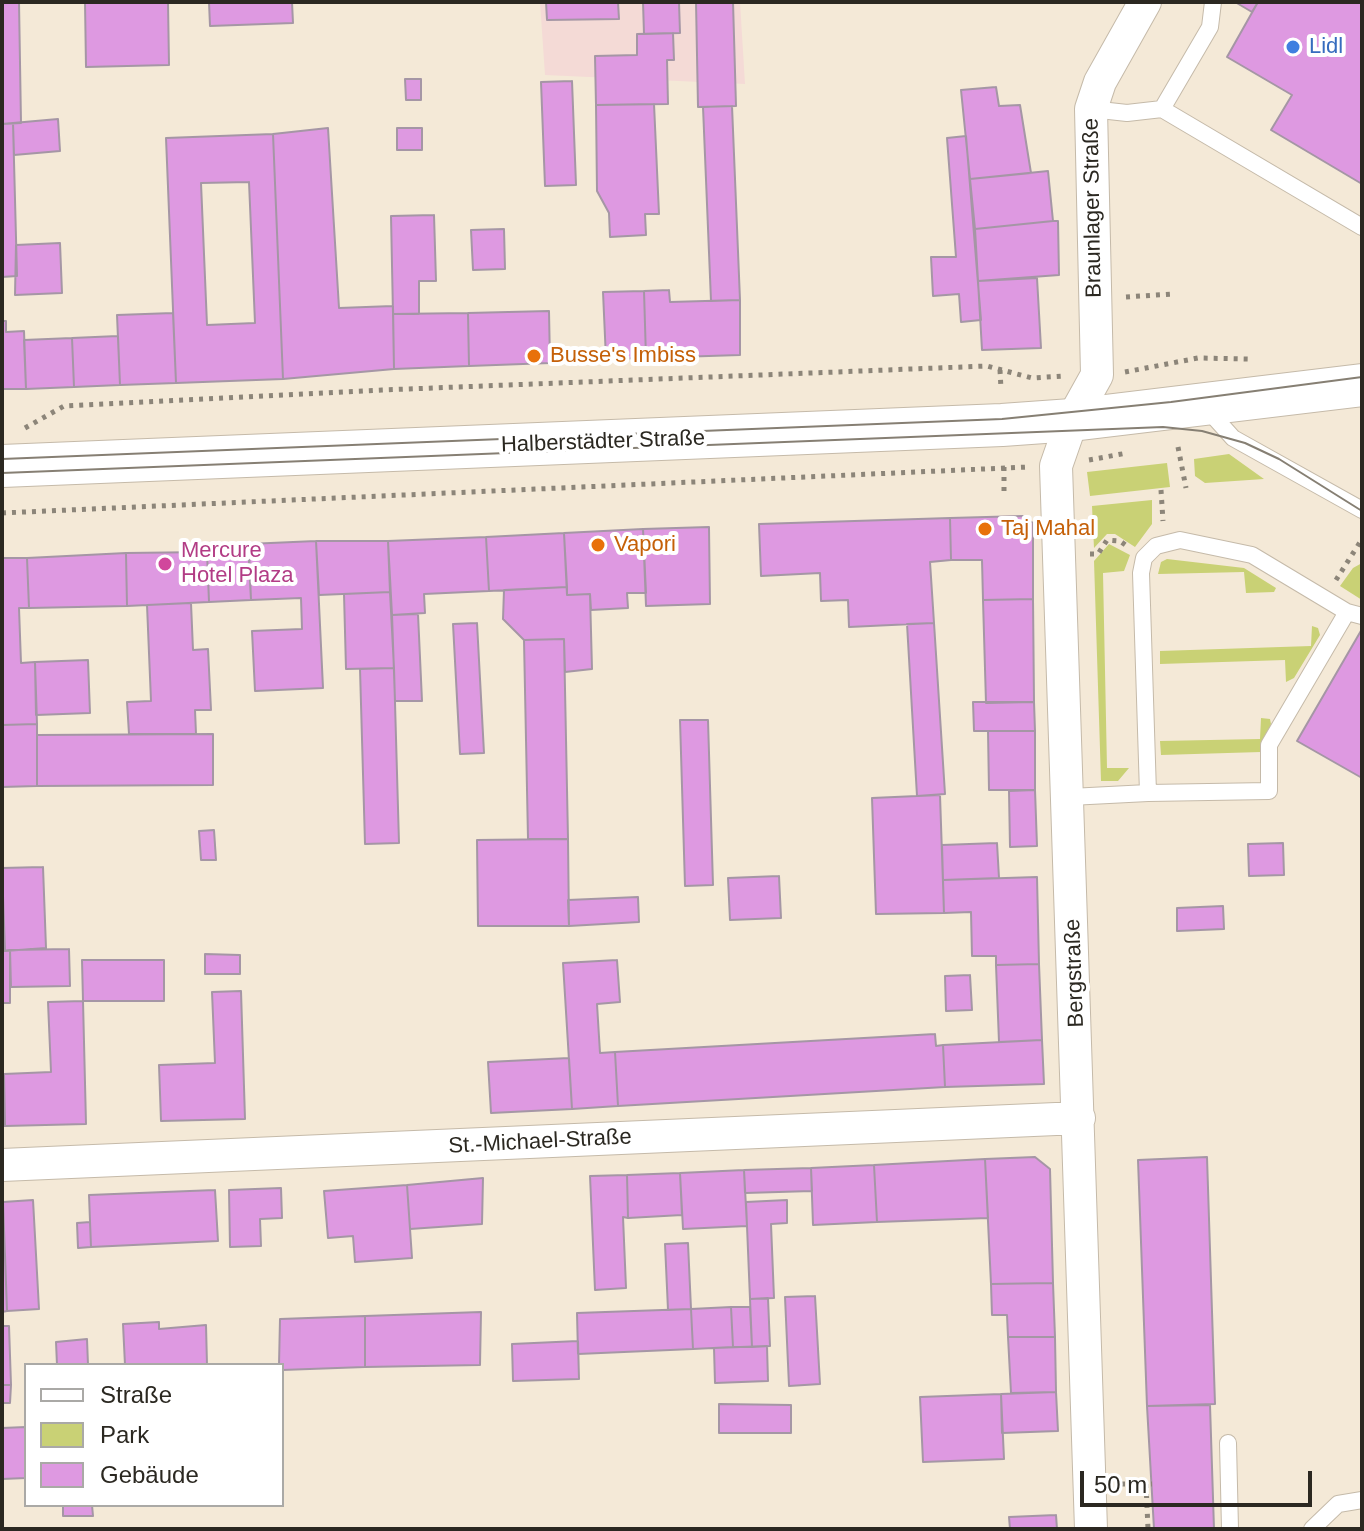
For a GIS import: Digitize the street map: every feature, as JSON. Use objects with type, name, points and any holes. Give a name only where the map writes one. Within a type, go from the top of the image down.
[{"type":"street","name":"Braunlager Straße","points":[[1072,420],[1097,375],[1091,109],[1100,82],[1145,2]]},
{"type":"street","name":"Halberstädter Straße","points":[[8,447],[1072,420],[1362,385]]},
{"type":"street","name":"Bergstraße","points":[[1072,420],[1056,466],[1070,797],[1091,1529]]},
{"type":"street","name":"St.-Michael-Straße","points":[[2,1165],[1079,1118]]},
{"type":"lane","points":[[1162,109],[1210,27],[1213,2]]},
{"type":"lane","points":[[1091,109],[1127,113],[1162,109],[1362,227]]},
{"type":"lane","points":[[1202,404],[1233,438],[1362,510]]},
{"type":"lane","points":[[1070,797],[1269,791],[1269,745],[1355,614],[1252,555],[1180,540],[1165,542],[1144,558],[1141,573],[1148,793]]},
{"type":"lane","points":[[1228,1443],[1230,1529]]},
{"type":"lane","points":[[1312,1529],[1338,1504],[1362,1500]]},
{"type":"path","points":[[1128,297],[1173,294]]},
{"type":"path","points":[[1125,372],[1198,358],[1255,359]]},
{"type":"path","points":[[8,447],[26,428],[64,406],[987,366],[1032,378],[1074,376]]},
{"type":"path","points":[[1178,447],[1186,488]]},
{"type":"path","name":"Halberstädter Straße","points":[[2,513],[1024,468]]},
{"type":"path","points":[[1161,490],[1165,542]]},
{"type":"path","points":[[1325,598],[1362,539]]},
{"type":"path","points":[[1059,556],[1098,554],[1107,540],[1120,541],[1144,558]]},
{"type":"path","points":[[1114,1484],[1149,1484],[1148,1529]]},
{"type":"shaded area","points":[[540,2],[740,2],[745,84],[545,75]]},
{"type":"green space","points":[[1229,454],[1264,479],[1205,483],[1195,476],[1194,459]]},
{"type":"green space","points":[[1167,463],[1170,487],[1090,496],[1087,472]]},
{"type":"green space","points":[[1152,500],[1152,524],[1135,547],[1115,534],[1107,534],[1094,548],[1092,506]]},
{"type":"green space","points":[[1109,544],[1130,555],[1124,571],[1103,573],[1107,768],[1129,768],[1118,781],[1101,781],[1094,561]]},
{"type":"green space","points":[[1167,559],[1244,568],[1276,588],[1274,592],[1246,593],[1244,572],[1158,574],[1161,562]]},
{"type":"green space","points":[[1362,563],[1362,600],[1340,586],[1353,568]]},
{"type":"green space","points":[[1312,626],[1318,628],[1320,635],[1294,678],[1286,682],[1285,660],[1160,664],[1160,651],[1311,646]]},
{"type":"green space","points":[[1261,718],[1270,719],[1271,724],[1261,752],[1161,755],[1160,741],[1260,739]]},
{"type":"building","points":[[2,2],[19,2],[21,123],[2,124]]},
{"type":"building","points":[[85,2],[168,2],[169,65],[86,67]]},
{"type":"building","points":[[209,2],[292,2],[293,23],[210,26]]},
{"type":"building","points":[[546,2],[618,2],[619,19],[547,20]]},
{"type":"building","points":[[643,2],[679,2],[680,33],[644,34]]},
{"type":"building","points":[[696,2],[733,2],[736,106],[698,107]]},
{"type":"building","points":[[1235,2],[1258,2],[1252,12]]},
{"type":"building","points":[[1258,2],[1362,2],[1362,184],[1271,130],[1292,95],[1227,57]]},
{"type":"building","points":[[673,33],[674,60],[667,60],[668,104],[596,105],[595,56],[637,55],[637,34]]},
{"type":"building","points":[[405,79],[421,79],[421,100],[406,100]]},
{"type":"building","points":[[572,81],[576,185],[545,186],[541,82]]},
{"type":"building","points":[[996,87],[999,106],[1020,105],[1031,173],[970,179],[961,90]]},
{"type":"building","points":[[654,104],[659,214],[645,214],[646,235],[610,237],[609,213],[597,191],[596,105]]},
{"type":"building","points":[[732,106],[740,300],[711,301],[703,107]]},
{"type":"building","points":[[58,119],[60,151],[14,155],[13,123]]},
{"type":"building","points":[[13,123],[17,276],[2,277],[2,124]]},
{"type":"building","points":[[328,128],[339,308],[393,306],[394,369],[283,379],[273,134]]},
{"type":"building","points":[[397,128],[422,128],[422,150],[397,150]]},
{"type":"building","points":[[273,134],[283,379],[176,383],[166,138]],"holes":[[[249,182],[255,323],[207,325],[201,183]]]},
{"type":"building","points":[[966,136],[981,320],[961,322],[959,294],[933,296],[931,257],[956,257],[947,138]]},
{"type":"building","points":[[1048,171],[1053,221],[975,229],[970,179]]},
{"type":"building","points":[[434,215],[436,281],[419,281],[419,314],[393,314],[391,216]]},
{"type":"building","points":[[1058,221],[1059,275],[978,281],[975,229]]},
{"type":"building","points":[[504,229],[505,269],[473,270],[471,230]]},
{"type":"building","points":[[60,243],[62,293],[15,295],[16,245]]},
{"type":"building","points":[[1037,278],[1041,348],[982,350],[978,281]]},
{"type":"building","points":[[669,290],[670,302],[740,300],[740,355],[646,358],[644,291]]},
{"type":"building","points":[[644,291],[646,358],[606,359],[603,292]]},
{"type":"building","points":[[549,311],[550,363],[469,366],[468,313]]},
{"type":"building","points":[[173,313],[176,383],[120,385],[117,315]]},
{"type":"building","points":[[468,313],[469,366],[394,369],[393,314]]},
{"type":"building","points":[[2,321],[6,321],[6,332],[24,331],[26,389],[2,389]]},
{"type":"building","points":[[118,336],[120,385],[74,387],[72,338]]},
{"type":"building","points":[[72,338],[74,387],[26,389],[24,340]]},
{"type":"building","points":[[1023,516],[1033,523],[1033,599],[983,600],[982,560],[951,560],[950,518]]},
{"type":"building","points":[[950,518],[951,560],[930,562],[934,623],[849,627],[848,600],[821,601],[820,573],[761,576],[759,524]]},
{"type":"building","points":[[709,527],[710,604],[646,606],[643,529]]},
{"type":"building","points":[[643,529],[646,593],[627,593],[628,608],[591,610],[590,594],[567,595],[564,533]]},
{"type":"building","points":[[564,533],[567,587],[489,591],[486,537]]},
{"type":"building","points":[[486,537],[489,591],[424,594],[425,613],[392,615],[388,541]]},
{"type":"building","points":[[316,541],[388,541],[390,592],[319,595]]},
{"type":"building","points":[[316,541],[323,688],[255,691],[252,631],[302,629],[301,598],[251,600],[248,544]]},
{"type":"building","points":[[249,550],[251,600],[209,602],[207,552]]},
{"type":"building","points":[[207,552],[209,602],[127,606],[126,553]]},
{"type":"building","points":[[126,553],[127,606],[29,608],[27,558]]},
{"type":"building","points":[[2,558],[27,558],[29,608],[19,608],[21,663],[35,662],[37,724],[2,725]]},
{"type":"building","points":[[567,587],[567,595],[590,594],[592,669],[565,672],[564,639],[524,640],[503,619],[504,590]]},
{"type":"building","points":[[390,592],[394,668],[346,669],[344,594]]},
{"type":"building","points":[[1033,599],[1034,702],[986,703],[983,600]]},
{"type":"building","points":[[191,603],[193,650],[208,649],[211,710],[195,710],[196,734],[129,734],[127,702],[151,701],[147,605]]},
{"type":"building","points":[[418,614],[422,701],[395,701],[392,615]]},
{"type":"building","points":[[477,623],[484,753],[460,754],[453,624]]},
{"type":"building","points":[[934,623],[945,794],[917,796],[907,624]]},
{"type":"building","points":[[1362,629],[1362,778],[1297,741]]},
{"type":"building","points":[[564,639],[568,839],[528,839],[524,640]]},
{"type":"building","points":[[88,660],[90,713],[36,715],[35,662]]},
{"type":"building","points":[[394,668],[399,843],[365,844],[360,669]]},
{"type":"building","points":[[973,702],[1034,702],[1035,731],[974,731]]},
{"type":"building","points":[[680,720],[708,720],[713,885],[685,886]]},
{"type":"building","points":[[37,724],[37,786],[2,787],[2,725]]},
{"type":"building","points":[[988,731],[1035,731],[1035,790],[989,790]]},
{"type":"building","points":[[213,734],[213,785],[37,786],[37,735]]},
{"type":"building","points":[[1035,790],[1037,846],[1010,847],[1009,791]]},
{"type":"building","points":[[940,795],[944,913],[876,914],[872,798]]},
{"type":"building","points":[[214,830],[216,860],[201,860],[199,831]]},
{"type":"building","points":[[568,839],[569,926],[478,926],[477,840]]},
{"type":"building","points":[[997,843],[999,878],[943,880],[942,845]]},
{"type":"building","points":[[1283,843],[1284,875],[1249,876],[1248,844]]},
{"type":"building","points":[[43,867],[46,948],[5,951],[2,868]]},
{"type":"building","points":[[779,876],[781,918],[730,920],[728,878]]},
{"type":"building","points":[[1037,877],[1039,964],[996,965],[996,956],[972,956],[971,912],[944,913],[943,880]]},
{"type":"building","points":[[638,897],[639,922],[569,926],[568,900]]},
{"type":"building","points":[[1223,906],[1224,929],[1177,931],[1177,908]]},
{"type":"building","points":[[2,922],[5,951],[2,951]]},
{"type":"building","points":[[69,949],[70,986],[11,987],[10,950]]},
{"type":"building","points":[[10,950],[10,1003],[2,1003],[2,951]]},
{"type":"building","points":[[205,954],[240,955],[240,974],[205,974]]},
{"type":"building","points":[[82,960],[164,960],[164,1001],[83,1001]]},
{"type":"building","points":[[617,960],[620,1002],[597,1004],[600,1053],[615,1052],[618,1106],[572,1109],[563,963]]},
{"type":"building","points":[[1039,964],[1042,1040],[999,1042],[996,965]]},
{"type":"building","points":[[970,975],[972,1010],[946,1011],[945,976]]},
{"type":"building","points":[[241,991],[245,1119],[161,1121],[159,1065],[215,1063],[212,992]]},
{"type":"building","points":[[83,1001],[86,1124],[5,1126],[4,1074],[51,1072],[48,1002]]},
{"type":"building","points":[[935,1034],[936,1046],[943,1045],[945,1087],[618,1106],[615,1052]]},
{"type":"building","points":[[1042,1040],[1044,1084],[945,1087],[943,1045]]},
{"type":"building","points":[[569,1058],[572,1109],[491,1113],[488,1062]]},
{"type":"building","points":[[4,1082],[5,1126],[2,1126]]},
{"type":"building","points":[[1035,1157],[1050,1169],[1053,1283],[991,1284],[985,1159]]},
{"type":"building","points":[[1207,1157],[1215,1404],[1147,1406],[1138,1160]]},
{"type":"building","points":[[985,1159],[988,1218],[877,1222],[874,1165]]},
{"type":"building","points":[[874,1165],[877,1222],[813,1225],[811,1168]]},
{"type":"building","points":[[811,1168],[812,1191],[745,1193],[744,1170]]},
{"type":"building","points":[[744,1170],[747,1226],[683,1229],[680,1173]]},
{"type":"building","points":[[680,1173],[682,1215],[628,1218],[627,1175]]},
{"type":"building","points":[[627,1175],[628,1218],[623,1217],[626,1288],[595,1290],[590,1176]]},
{"type":"building","points":[[483,1178],[482,1224],[410,1229],[407,1185]]},
{"type":"building","points":[[407,1185],[412,1258],[355,1262],[353,1236],[328,1238],[324,1191]]},
{"type":"building","points":[[281,1188],[282,1218],[260,1219],[261,1246],[230,1247],[229,1190]]},
{"type":"building","points":[[215,1190],[218,1241],[91,1247],[89,1195]]},
{"type":"building","points":[[33,1200],[39,1309],[7,1311],[3,1202]]},
{"type":"building","points":[[787,1200],[787,1223],[771,1224],[774,1298],[750,1299],[746,1202]]},
{"type":"building","points":[[2,1202],[5,1255],[2,1256]]},
{"type":"building","points":[[90,1222],[91,1247],[78,1248],[77,1223]]},
{"type":"building","points":[[688,1243],[691,1309],[668,1310],[665,1244]]},
{"type":"building","points":[[5,1255],[7,1311],[2,1312],[2,1256]]},
{"type":"building","points":[[1053,1283],[1055,1337],[1008,1337],[1007,1315],[992,1315],[991,1284]]},
{"type":"building","points":[[815,1296],[820,1384],[789,1386],[785,1297]]},
{"type":"building","points":[[768,1298],[770,1346],[752,1347],[750,1299]]},
{"type":"building","points":[[731,1307],[733,1347],[693,1349],[691,1309]]},
{"type":"building","points":[[731,1307],[750,1307],[752,1347],[733,1347]]},
{"type":"building","points":[[691,1309],[693,1349],[578,1354],[577,1313]]},
{"type":"building","points":[[481,1312],[480,1365],[365,1367],[365,1316]]},
{"type":"building","points":[[365,1316],[365,1367],[284,1370],[284,1363],[279,1363],[280,1319]]},
{"type":"building","points":[[159,1322],[159,1329],[206,1325],[207,1363],[125,1363],[123,1324]]},
{"type":"building","points":[[2,1326],[9,1326],[11,1385],[2,1385]]},
{"type":"building","points":[[1008,1337],[1055,1337],[1056,1392],[1011,1393]]},
{"type":"building","points":[[87,1339],[88,1363],[57,1363],[56,1342]]},
{"type":"building","points":[[578,1341],[579,1379],[513,1381],[512,1344]]},
{"type":"building","points":[[767,1346],[768,1381],[715,1383],[714,1348]]},
{"type":"building","points":[[2,1385],[11,1385],[10,1403],[2,1403]]},
{"type":"building","points":[[1056,1392],[1058,1431],[1002,1433],[1001,1394]]},
{"type":"building","points":[[1001,1394],[1004,1459],[923,1462],[920,1397]]},
{"type":"building","points":[[719,1404],[791,1405],[791,1433],[719,1433]]},
{"type":"building","points":[[1210,1405],[1214,1529],[1154,1529],[1147,1406]]},
{"type":"building","points":[[24,1427],[24,1478],[2,1479],[2,1428]]},
{"type":"building","points":[[63,1507],[92,1507],[93,1516],[63,1516]]},
{"type":"building","points":[[1056,1515],[1057,1529],[1010,1529],[1009,1517]]},
{"type":"tram line","points":[[2,459],[1002,419],[1171,402],[1362,377]]},
{"type":"tram line","points":[[2,473],[1163,427],[1202,431],[1245,443],[1279,459],[1362,511]]},
{"type":"place","name":"Lidl","points":[[1293,47]]},
{"type":"place","name":"Busse's Imbiss","points":[[534,356]]},
{"type":"place","name":"Taj Mahal","points":[[985,529]]},
{"type":"place","name":"Vapori","points":[[598,545]]},
{"type":"place","name":"Mercure Hotel Plaza","points":[[165,564]]}]
